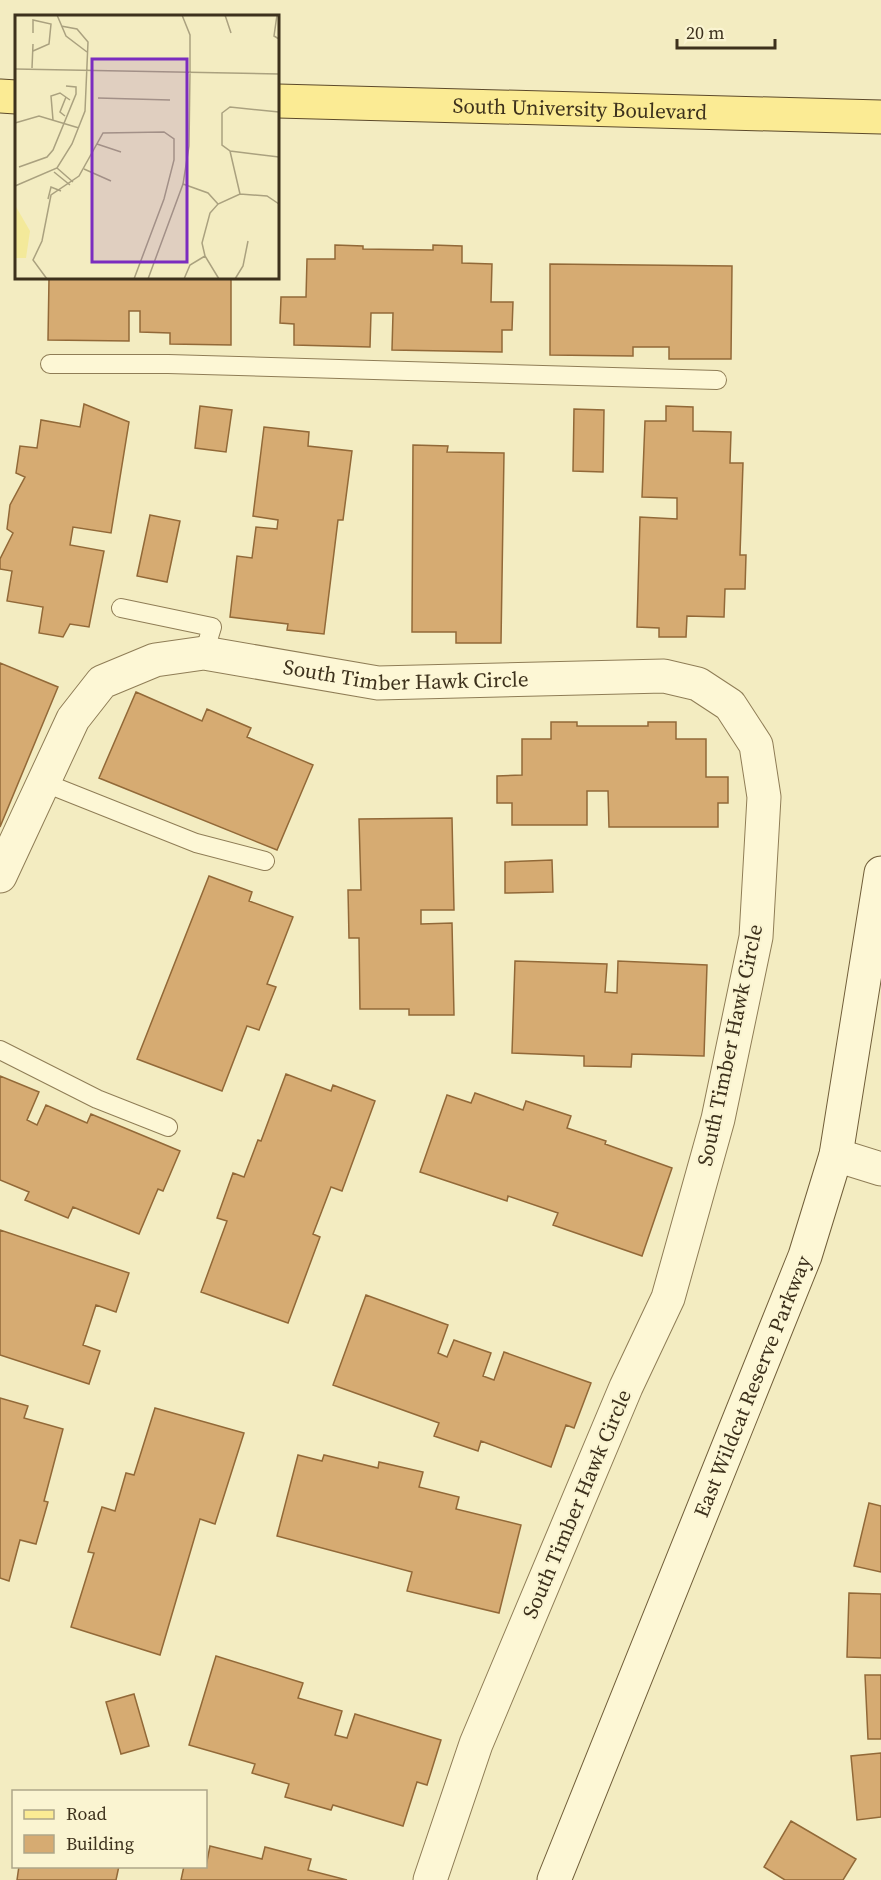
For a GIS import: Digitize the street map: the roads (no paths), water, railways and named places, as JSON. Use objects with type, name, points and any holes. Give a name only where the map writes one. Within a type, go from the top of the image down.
[{"type":"main road","points":[[0,96],[15,97]]},
{"type":"main road","name":"South University Boulevard","points":[[279,101],[881,117]]},
{"type":"street","name":"South Timber Hawk Circle","points":[[0,876],[73,719],[102,682],[155,660],[204,653],[378,683],[664,676],[698,684],[730,705],[756,744],[765,797],[756,937],[718,1119],[668,1298],[626,1387],[476,1744],[430,1880]]},
{"type":"street","name":"East Wildcat Reserve Parkway","points":[[554,1880],[805,1256],[836,1155],[881,873]]},
{"type":"street","points":[[836,1155],[881,1169]]},
{"type":"lane","points":[[50,364],[168,364],[533,377],[717,380]]},
{"type":"lane","points":[[121,608],[212,627],[204,653]]},
{"type":"lane","points":[[45,783],[196,843],[265,861]]},
{"type":"lane","points":[[0,1050],[97,1099],[168,1127]]}]
